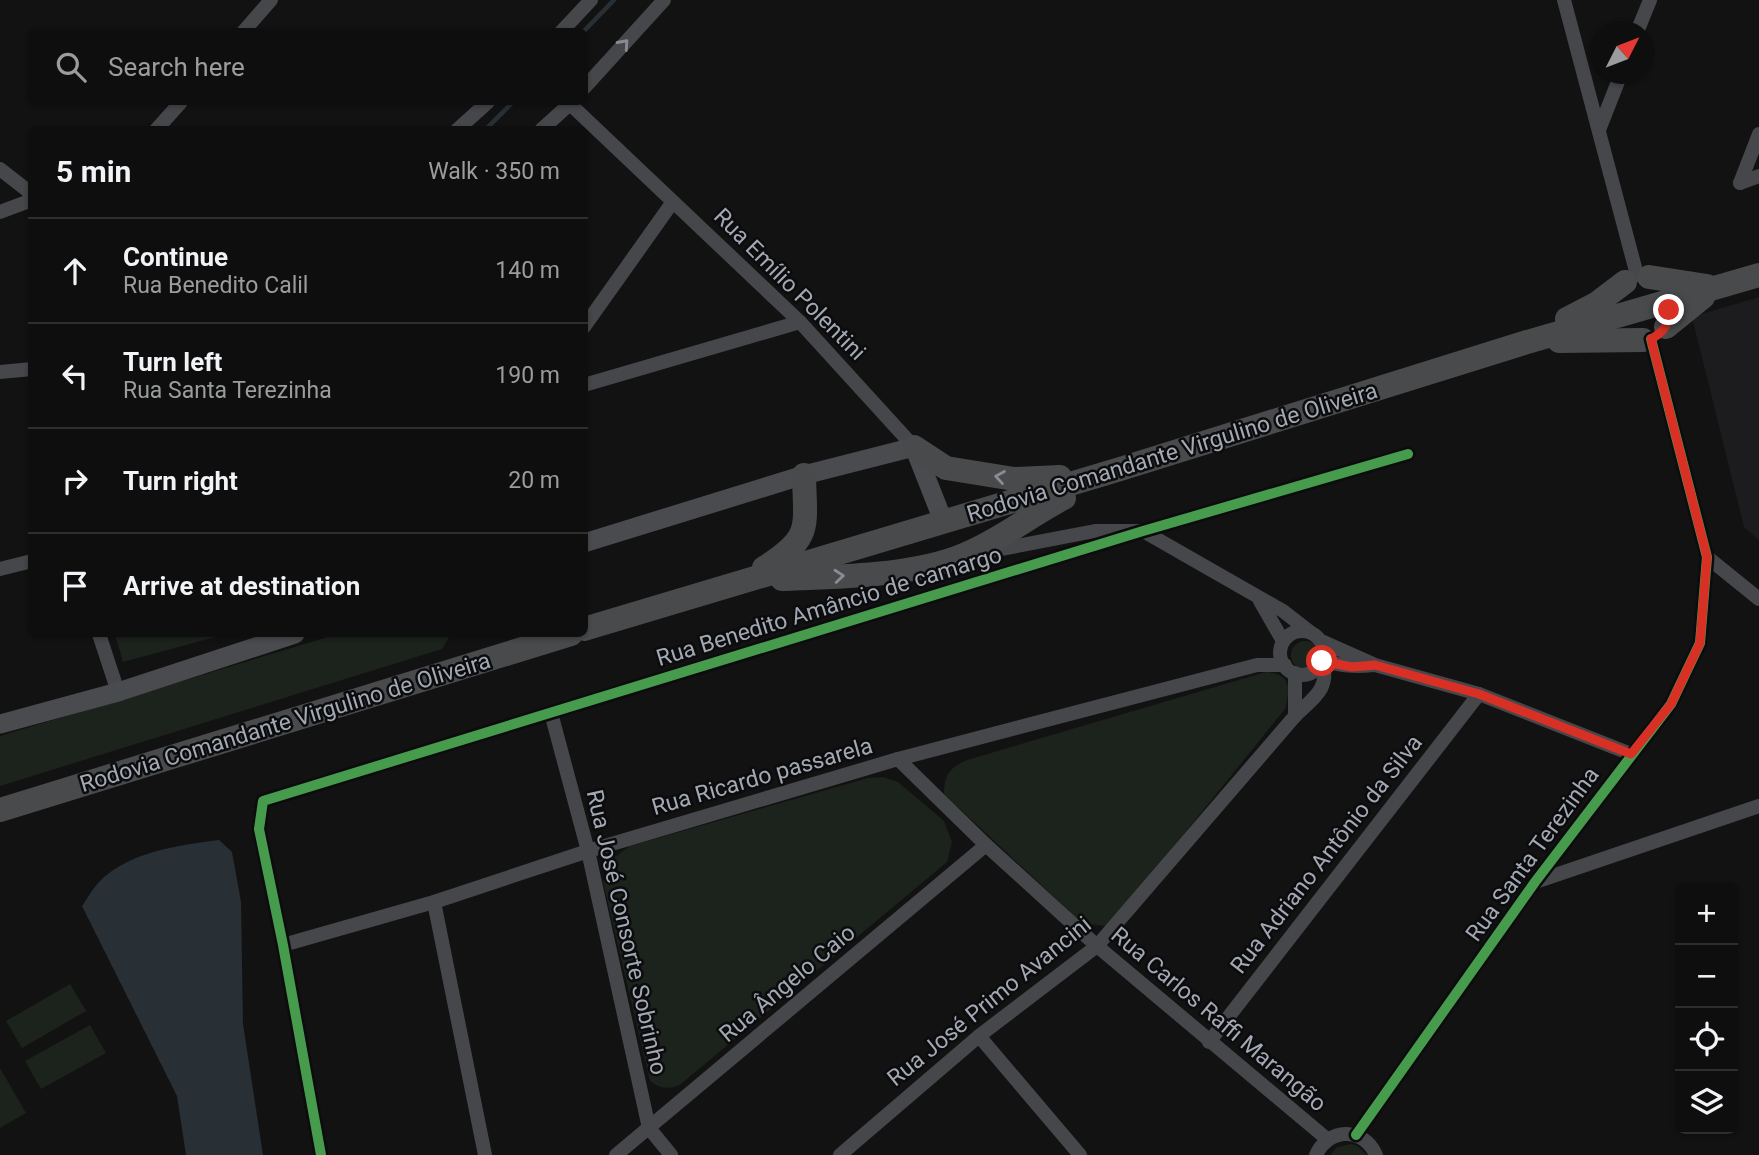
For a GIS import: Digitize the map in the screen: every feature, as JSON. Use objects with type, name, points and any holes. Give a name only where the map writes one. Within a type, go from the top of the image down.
[{"type":"highway","name":"Rodovia Comandante Virgulino de Oliveira","points":[[588,628],[746,579],[944,523],[1527,342],[1759,275]]},
{"type":"highway","points":[[1527,342],[1637,278],[1718,287]]},
{"type":"highway","points":[[1527,342],[1653,335],[1718,287]]},
{"type":"highway","points":[[914,447],[946,468],[1014,479],[1043,479],[1116,470]]},
{"type":"highway","points":[[746,579],[832,577],[927,567],[981,547],[1040,510],[1116,470]]},
{"type":"highway","points":[[746,579],[790,552],[805,528],[804,475]]},
{"type":"highway","points":[[944,523],[957,557]]},
{"type":"highway","name":"Rodovia Comandante Virgulino de Oliveira","points":[[0,812],[57,792],[561,637]]},
{"type":"highway","points":[[0,804],[57,792]]},
{"type":"street","points":[[246,28],[271,0]]},
{"type":"street","points":[[565,28],[591,0]]},
{"type":"street","points":[[588,84],[664,0]]},
{"type":"street","points":[[1564,0],[1637,278]]},
{"type":"street","points":[[1641,21],[1650,0]]},
{"type":"street","points":[[1599,130],[1617,84]]},
{"type":"street","points":[[160,126],[178,105]]},
{"type":"street","points":[[461,126],[485,105]]},
{"type":"street","points":[[545,126],[569,105]]},
{"type":"street","name":"Rua Emílio Polentini","points":[[573,105],[672,203],[800,322],[914,447],[944,523]]},
{"type":"street","points":[[1759,134],[1740,183],[1759,176]]},
{"type":"street","points":[[0,169],[28,191]]},
{"type":"street","points":[[0,212],[28,202]]},
{"type":"street","points":[[588,321],[672,203]]},
{"type":"street","points":[[1637,278],[1658,284],[1667,302],[1669,318],[1653,335],[1634,337],[1627,331],[1620,314],[1618,297],[1637,278]]},
{"type":"street","points":[[588,384],[800,322]]},
{"type":"street","name":"Rua Santa Terezinha","points":[[1356,1135],[1535,882],[1671,704],[1700,643],[1707,557],[1653,335]]},
{"type":"street","points":[[0,372],[28,369]]},
{"type":"street","points":[[588,542],[804,475],[914,447]]},
{"type":"street","name":"Rua Benedito Amâncio de camargo","points":[[283,945],[259,829],[263,802],[1143,531],[1408,454]]},
{"type":"street","points":[[957,557],[1095,531],[1143,531],[1297,620],[1315,636],[1323,647],[1323,661],[1308,674],[1290,669]]},
{"type":"street","points":[[1707,557],[1759,598]]},
{"type":"street","points":[[0,569],[28,562]]},
{"type":"street","points":[[1260,599],[1282,643]]},
{"type":"street","points":[[1295,716],[1290,669],[1280,652],[1282,643],[1295,632],[1315,636],[1375,665],[1479,694],[1631,754]]},
{"type":"street","points":[[100,637],[118,692]]},
{"type":"street","points":[[0,724],[118,692],[271,637]]},
{"type":"street","name":"Rua Ricardo passarela","points":[[1257,664],[1282,643]]},
{"type":"street","points":[[1323,661],[1352,667],[1375,665]]},
{"type":"street","name":"Rua José Primo Avancini","points":[[840,1155],[979,1037],[1097,946],[1326,681],[1323,661]]},
{"type":"street","name":"Rua Ricardo passarela","points":[[283,945],[434,902],[588,851],[898,759],[1257,664],[1290,669]]},
{"type":"street","name":"Rua Adriano Antônio da Silva","points":[[1209,1042],[1479,694]]},
{"type":"street","name":"Rua José Consorte Sobrinho","points":[[551,713],[588,851],[649,1128],[671,1155]]},
{"type":"street","name":"Rua Carlos Raffi Marangão","points":[[898,759],[986,845],[1097,946],[1327,1139]]},
{"type":"street","points":[[1535,882],[1759,806]]},
{"type":"street","name":"Rua Ângelo Caio","points":[[616,1155],[986,845]]},
{"type":"street","points":[[434,902],[485,1155]]},
{"type":"street","points":[[283,945],[321,1155]]},
{"type":"street","points":[[979,1037],[1074,1153]]},
{"type":"street","points":[[1316,1155],[1327,1139],[1336,1135],[1356,1135],[1365,1140],[1376,1155]]},
{"type":"shaded area","points":[[1759,297],[1759,540],[1744,527],[1692,317]]},
{"type":"shaded area","points":[[116,637],[216,637],[123,662]]},
{"type":"shaded area","points":[[328,637],[449,637],[442,649],[0,786],[0,736]]},
{"type":"shaded area","points":[[1305,641],[1315,645],[1319,655],[1315,665],[1305,669],[1295,665],[1291,655],[1295,645]]},
{"type":"shaded area","points":[[1266,672],[1285,679],[1288,695],[1285,709],[1121,912],[1105,926],[1082,923],[944,794],[949,773],[967,760]]},
{"type":"shaded area","points":[[883,777],[898,782],[944,821],[952,842],[947,862],[681,1084],[665,1088],[650,1081],[603,882],[611,860],[630,846],[868,778]]},
{"type":"shaded area","points":[[219,840],[232,852],[241,902],[243,1024],[263,1155],[186,1155],[177,1096],[82,906],[98,883],[110,872],[138,857],[187,844]]},
{"type":"shaded area","points":[[70,984],[86,1011],[22,1048],[6,1021]]},
{"type":"shaded area","points":[[90,1025],[106,1053],[41,1089],[25,1061]]},
{"type":"shaded area","points":[[0,1068],[26,1113],[0,1128]]},
{"type":"shaded area","points":[[1351,1144],[1367,1155],[1330,1155],[1337,1147]]},
{"type":"waterway","points":[[587,28],[614,0]]},
{"type":"waterway","points":[[489,126],[510,105]]},
{"type":"cycle path","points":[[1356,1135],[1535,882],[1671,704],[1700,643],[1707,557],[1651,339]]},
{"type":"cycle path","points":[[321,1155],[259,829],[263,801],[1143,531],[1408,454]]},
{"type":"route","points":[[1322,661],[1352,667],[1375,665],[1479,694],[1631,754],[1671,704],[1700,643],[1707,557],[1651,339],[1666,327],[1669,310]]}]
